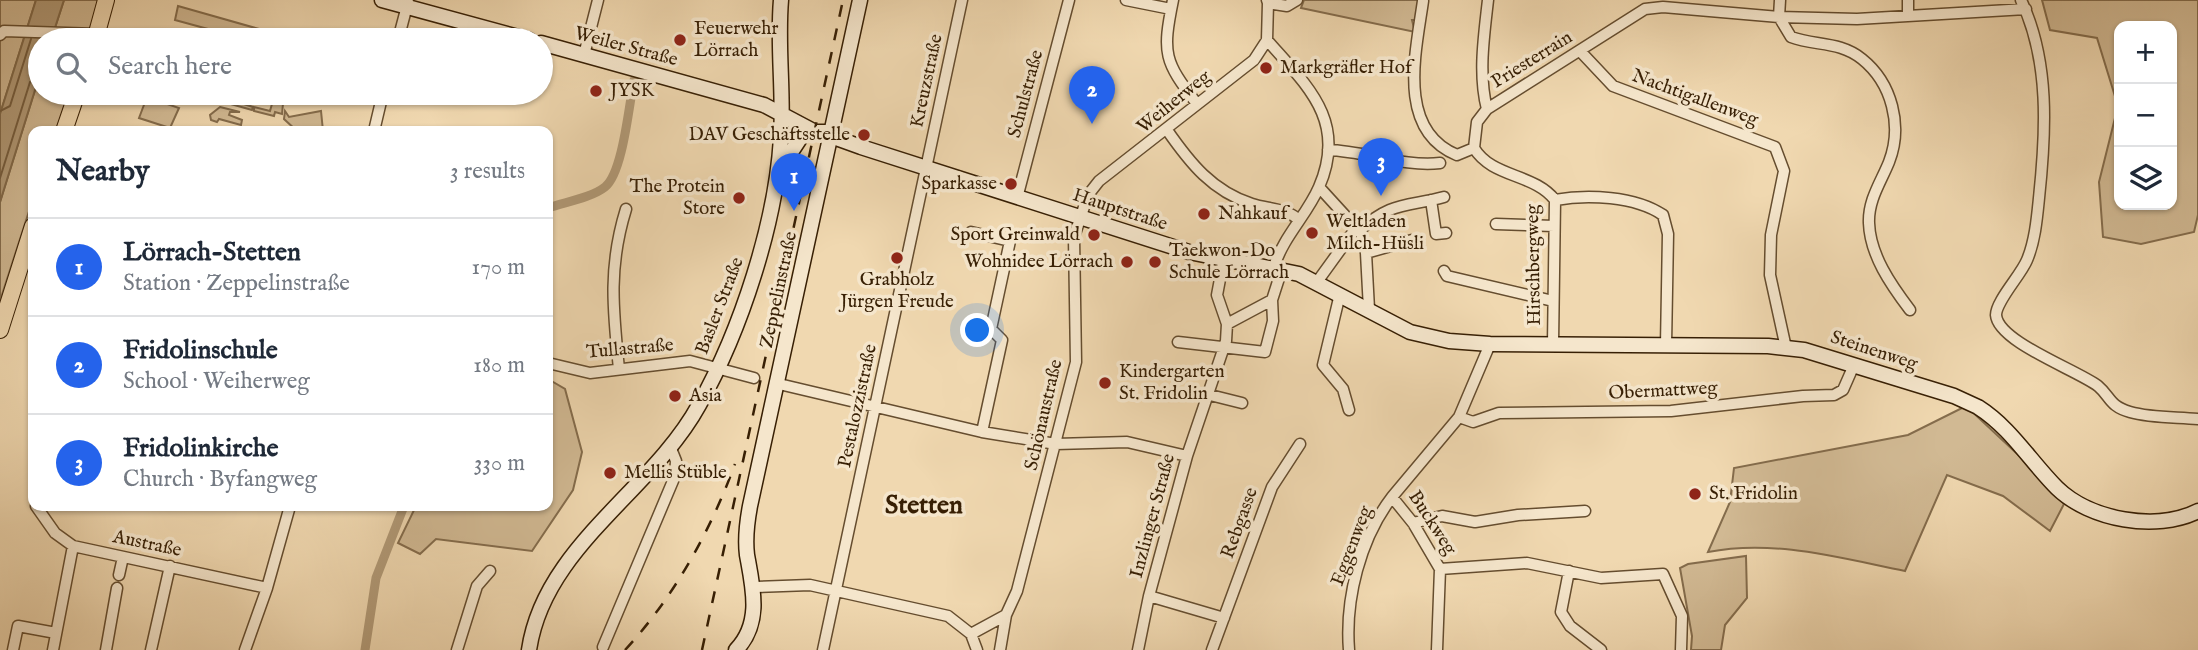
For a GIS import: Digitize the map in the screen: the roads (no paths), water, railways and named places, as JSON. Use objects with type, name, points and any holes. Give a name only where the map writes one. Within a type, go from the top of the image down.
[{"type":"main road","points":[[98,28],[106,0]]},
{"type":"main road","points":[[66,126],[73,105]]},
{"type":"main road","points":[[0,330],[28,242]]},
{"type":"street","points":[[382,0],[407,4],[488,28]]},
{"type":"street","points":[[584,55],[598,0]]},
{"type":"street","name":"Basler Straße","points":[[528,650],[540,611],[556,579],[670,446],[699,405],[717,369],[757,264],[777,173],[782,113],[781,0]]},
{"type":"street","name":"Zeppelinstraße","points":[[736,650],[743,643],[752,620],[755,587],[747,554],[747,527],[828,152],[829,132],[860,0]]},
{"type":"street","name":"Kreuzstraße","points":[[927,168],[962,0]]},
{"type":"street","name":"Schulstraße","points":[[1017,198],[1069,0]]},
{"type":"street","points":[[1126,0],[1172,5],[1166,41],[1168,60],[1173,72],[1198,104]]},
{"type":"street","points":[[1178,342],[1265,352],[1273,321],[1272,300],[1278,268],[1298,219],[1319,187],[1328,150],[1327,123],[1321,105],[1311,89],[1267,40],[1271,3],[1287,6],[1297,0]]},
{"type":"street","points":[[1486,109],[1483,93],[1483,52],[1488,0]]},
{"type":"street","points":[[1780,0],[1779,17],[1791,37],[1827,43],[1862,59],[1886,88],[1895,114],[1894,142],[1871,205],[1869,221],[1881,265],[1910,310]]},
{"type":"street","points":[[1908,0],[1908,15]]},
{"type":"street","points":[[1423,1],[1416,108],[1432,137],[1457,155],[1475,148]]},
{"type":"street","points":[[401,28],[407,4]]},
{"type":"street","name":"Priesterrain","points":[[1475,148],[1477,122],[1486,109],[1645,9],[1663,4],[1779,17],[1857,19],[2023,5]]},
{"type":"street","points":[[2023,5],[2035,32],[2046,131],[2037,217],[2028,259],[1999,304],[1996,313],[1999,325],[2045,357],[2100,388],[2110,404],[2129,412],[2198,419]]},
{"type":"street","points":[[5,34],[28,34]]},
{"type":"street","name":"Weiherweg","points":[[1080,217],[1092,187],[1254,60],[1267,40]]},
{"type":"street","name":"Weiler Straße","points":[[553,46],[764,105],[782,113]]},
{"type":"street","name":"Nachtigallenweg","points":[[1580,51],[1613,86],[1775,147],[1784,171],[1772,235],[1770,275],[1786,348]]},
{"type":"street","points":[[375,126],[380,105]]},
{"type":"street","name":"Hauptstraße","points":[[782,113],[810,130],[829,132],[836,138],[1189,252],[1278,268],[1317,282],[1410,332],[1427,337],[1490,344]]},
{"type":"street","points":[[777,173],[801,137],[810,130]]},
{"type":"street","points":[[1167,130],[1205,178],[1221,191],[1255,205],[1290,212],[1298,219]]},
{"type":"street","name":"Hirschbergweg","points":[[1475,148],[1485,162],[1539,184],[1555,201],[1553,344]]},
{"type":"street","points":[[1328,150],[1360,152],[1411,164],[1440,163]]},
{"type":"street","name":"Pestalozzistraße","points":[[823,650],[927,168]]},
{"type":"street","points":[[1319,187],[1357,230],[1366,253],[1368,309]]},
{"type":"street","points":[[1317,282],[1357,230],[1371,220],[1400,204],[1444,197]]},
{"type":"street","points":[[1555,201],[1591,198],[1633,203],[1663,215],[1668,234],[1665,345]]},
{"type":"street","points":[[1431,201],[1436,234],[1446,233]]},
{"type":"street","points":[[619,369],[611,278],[616,239],[626,209]]},
{"type":"street","name":"Schönaustraße","points":[[1000,650],[1006,615],[1017,592],[1076,362],[1072,254],[1080,217]]},
{"type":"street","points":[[1496,224],[1554,226]]},
{"type":"street","points":[[971,232],[1010,241],[991,329],[1002,340],[982,432]]},
{"type":"street","points":[[1366,253],[1412,240]]},
{"type":"street","name":"Inzlinger Straße","points":[[1139,650],[1149,596],[1187,456],[1224,348],[1227,324],[1217,295],[1224,258]]},
{"type":"street","points":[[1444,271],[1447,276],[1553,301]]},
{"type":"street","points":[[1340,294],[1323,365],[1343,389],[1349,410]]},
{"type":"street","points":[[1227,324],[1272,300]]},
{"type":"street","name":"Steinenweg","points":[[1490,344],[1786,348],[1821,354],[1955,397],[1978,407],[2000,423],[2059,490],[2110,519],[2148,522],[2198,511]]},
{"type":"street","name":"Buckweg","points":[[1490,344],[1459,417],[1392,497],[1413,523],[1440,569],[1527,563],[1601,578],[1663,574],[1682,616],[1681,650]]},
{"type":"street","name":"Tullastraße","points":[[553,364],[590,373],[690,361],[754,378]]},
{"type":"street","name":"Obermattweg","points":[[1459,417],[1474,422],[1499,413],[1671,411],[1834,395],[1843,390],[1854,365]]},
{"type":"street","points":[[779,384],[982,432],[1056,444],[1127,442],[1187,456]]},
{"type":"street","points":[[1210,395],[1241,402]]},
{"type":"street","name":"Rebgasse","points":[[1212,650],[1272,486],[1300,444]]},
{"type":"street","points":[[603,646],[675,476],[677,461],[670,446]]},
{"type":"street","name":"Eggenweg","points":[[1349,650],[1347,622],[1355,575],[1392,497]]},
{"type":"street","points":[[40,511],[55,533],[73,546],[53,650]]},
{"type":"street","points":[[245,650],[267,588],[289,511]]},
{"type":"street","points":[[1413,523],[1442,516],[1475,522],[1518,515],[1585,511]]},
{"type":"street","name":"Austraße","points":[[73,546],[267,588]]},
{"type":"street","points":[[119,575],[124,557]]},
{"type":"street","points":[[151,650],[170,566]]},
{"type":"street","points":[[1437,650],[1440,569]]},
{"type":"street","points":[[457,650],[477,586],[490,571]]},
{"type":"street","points":[[1569,571],[1560,612],[1570,626],[1601,650]]},
{"type":"street","points":[[755,587],[792,584],[835,590],[948,617],[971,634],[977,650]]},
{"type":"street","points":[[106,650],[117,587]]},
{"type":"street","points":[[1149,596],[1224,618]]},
{"type":"street","points":[[971,634],[1006,615]]},
{"type":"street","points":[[13,650],[18,626],[56,633]]},
{"type":"water","points":[[36,0],[64,0],[55,28],[28,28],[28,105],[30,105],[0,202],[0,114]]},
{"type":"waterway","points":[[553,206],[593,194],[605,187],[611,179],[621,153],[634,80]]},
{"type":"waterway","points":[[365,650],[376,578],[402,511]]},
{"type":"railway","points":[[702,650],[843,0]]},
{"type":"railway","points":[[625,650],[643,630],[689,563],[735,464]]},
{"type":"place","name":"Feuerwehr Lörrach","points":[[680,40]]},
{"type":"place","name":"Markgräfler Hof","points":[[1266,68]]},
{"type":"place","name":"JYSK","points":[[596,91]]},
{"type":"place","name":"Fridolinschule","points":[[1092,124]]},
{"type":"place","name":"DAV Geschäftsstelle","points":[[864,135]]},
{"type":"place","name":"Sparkasse","points":[[1011,184]]},
{"type":"place","name":"Fridolinkirche","points":[[1381,196]]},
{"type":"place","name":"The Protein Store","points":[[739,198]]},
{"type":"place","name":"Lörrach-Stetten","points":[[794,211]]},
{"type":"place","name":"Nahkauf","points":[[1204,214]]},
{"type":"place","name":"Weltladen Milch-Hüsli","points":[[1312,233]]},
{"type":"place","name":"Sport Greinwald","points":[[1094,235]]},
{"type":"place","name":"Grabholz Jürgen Freude","points":[[897,258]]},
{"type":"place","name":"Wohnidee Lörrach","points":[[1127,262]]},
{"type":"place","name":"Taekwon-Do Schule Lörrach","points":[[1155,262]]},
{"type":"place","name":"Kindergarten St. Fridolin","points":[[1105,383]]},
{"type":"place","name":"Asia","points":[[675,396]]},
{"type":"place","name":"Mellis Stüble","points":[[610,473]]},
{"type":"place","name":"St. Fridolin","points":[[1695,494]]},
{"type":"district","name":"Stetten","points":[[924,505]]}]
